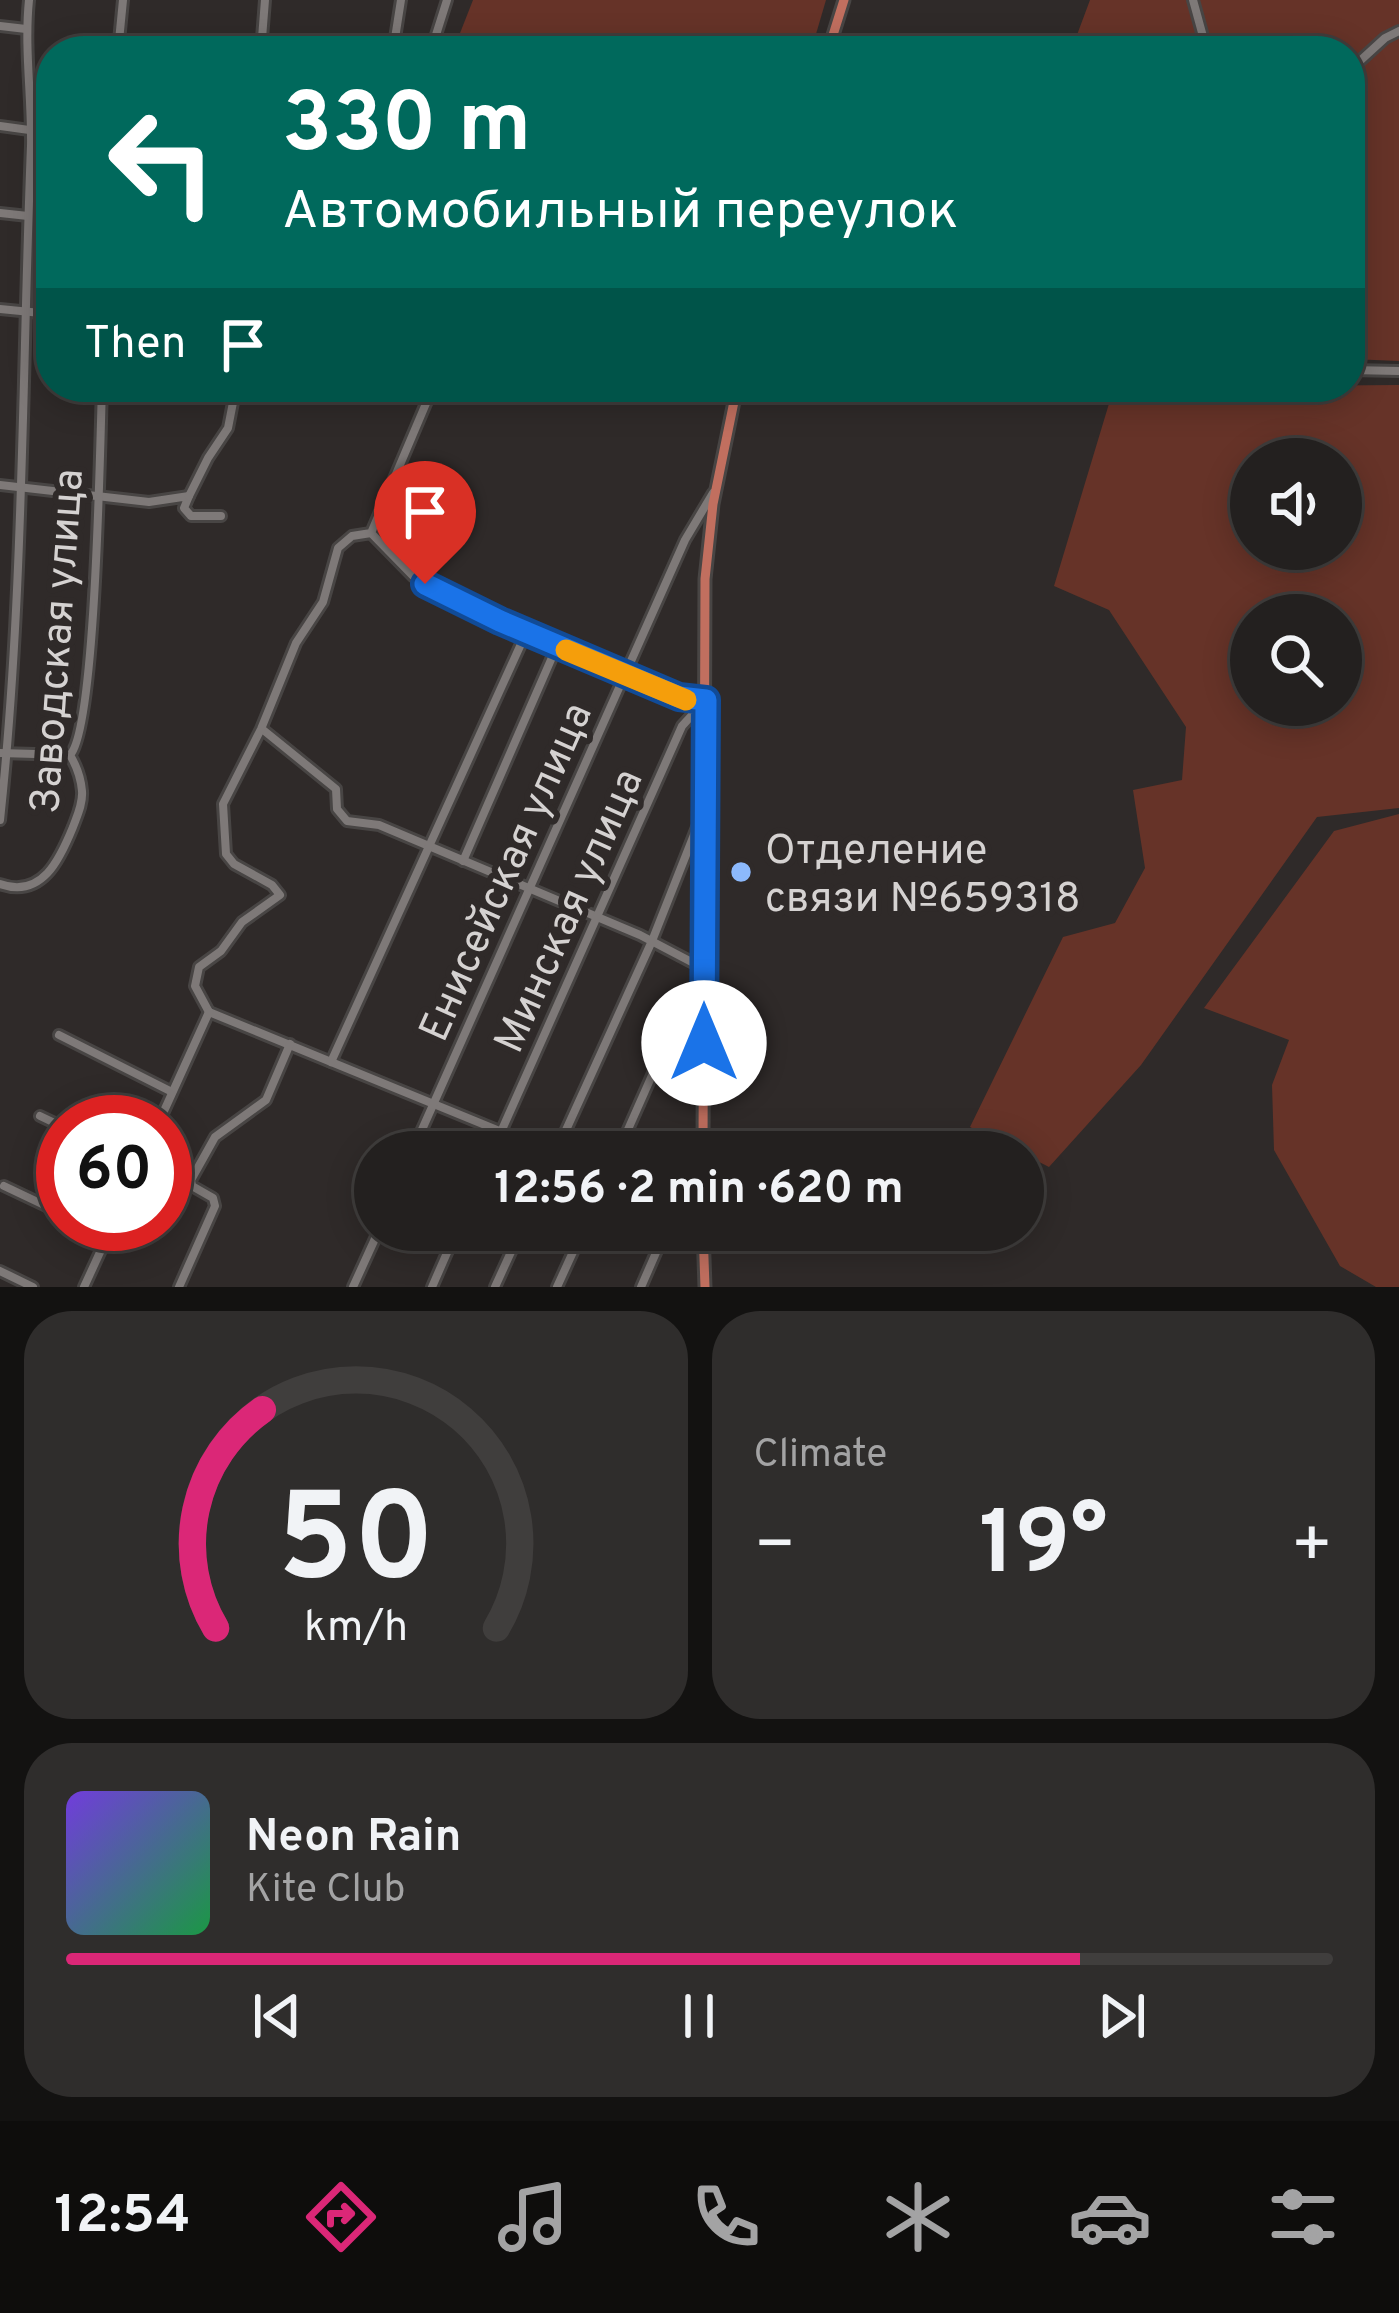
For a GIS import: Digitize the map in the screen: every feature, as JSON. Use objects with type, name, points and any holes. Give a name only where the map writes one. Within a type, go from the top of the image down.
[{"type":"main road","points":[[833,36],[844,0]]},
{"type":"main road","points":[[703,1131],[705,579],[716,488],[734,402]]},
{"type":"main road","points":[[704,1251],[705,1287]]},
{"type":"street","points":[[0,820],[19,488],[31,130],[29,0]]},
{"type":"street","points":[[119,36],[123,0]]},
{"type":"street","points":[[262,36],[265,0]]},
{"type":"street","points":[[395,36],[401,0]]},
{"type":"street","points":[[436,36],[446,0]]},
{"type":"street","points":[[1193,0],[1204,36]]},
{"type":"street","points":[[0,26],[26,29]]},
{"type":"street","points":[[1365,56],[1399,32]]},
{"type":"street","points":[[0,126],[36,131]]},
{"type":"street","points":[[0,212],[28,217]]},
{"type":"street","points":[[0,310],[36,313]]},
{"type":"street","points":[[1365,370],[1399,371]]},
{"type":"street","name":"Заводская улица","points":[[0,884],[13,888],[31,884],[55,866],[80,810],[82,787],[70,755],[78,745],[86,697],[101,402]]},
{"type":"street","points":[[221,516],[191,517],[184,508],[231,422],[234,402]]},
{"type":"street","points":[[371,533],[428,402]]},
{"type":"street","points":[[0,485],[149,502],[189,496]]},
{"type":"street","name":"Енисейская улица","points":[[421,1131],[685,540],[716,488]]},
{"type":"street","points":[[371,533],[419,581],[557,646],[685,699],[706,700]]},
{"type":"street","points":[[371,533],[352,536],[338,548],[323,602],[296,644],[223,804],[223,847],[234,864],[272,885],[280,895],[242,922],[221,951],[199,967],[195,986],[209,1012],[497,1131]]},
{"type":"street","points":[[331,1062],[526,633]]},
{"type":"street","points":[[463,861],[557,646]]},
{"type":"street","name":"Минская улица","points":[[500,1131],[682,726],[706,700]]},
{"type":"street","points":[[261,729],[336,789],[337,809],[343,818],[379,825],[652,941],[704,968]]},
{"type":"street","points":[[4,753],[70,755]]},
{"type":"street","points":[[564,1131],[652,941],[705,806]]},
{"type":"street","points":[[59,1035],[172,1093],[209,1012]]},
{"type":"street","points":[[627,1131],[665,1046],[671,1040],[704,1043]]},
{"type":"street","points":[[179,1287],[215,1207],[213,1198],[191,1181],[215,1136],[266,1100],[290,1045]]},
{"type":"street","points":[[4,1186],[36,1201]]},
{"type":"street","points":[[84,1287],[100,1251]]},
{"type":"street","points":[[353,1287],[369,1251]]},
{"type":"street","points":[[432,1287],[448,1251]]},
{"type":"street","points":[[495,1287],[511,1251]]},
{"type":"street","points":[[557,1287],[573,1251]]},
{"type":"street","points":[[641,1287],[657,1251]]},
{"type":"street","points":[[0,1271],[33,1287]]},
{"type":"shaded area","points":[[473,0],[826,0],[815,36],[459,36]]},
{"type":"shaded area","points":[[1090,0],[1399,0],[1399,361],[1365,360],[1365,36],[1077,36]]},
{"type":"shaded area","points":[[1365,385],[1399,385],[1399,808],[1317,817],[1141,1065],[1049,1167],[1044,1164],[1044,1131],[970,1127],[1063,937],[1115,923],[1145,868],[1133,790],[1182,780],[1186,727],[1109,610],[1054,586],[1109,402],[1365,402]]},
{"type":"shaded area","points":[[1399,814],[1399,1287],[1376,1287],[1340,1266],[1274,1150],[1272,1085],[1289,1040],[1204,1008],[1334,831]]},
{"type":"slow traffic","points":[[566,650],[686,700]]},
{"type":"place","name":"Отделение связи №659318","points":[[741,872]]},
{"type":"route","points":[[425,584],[679,697],[706,700],[704,1043]]}]
